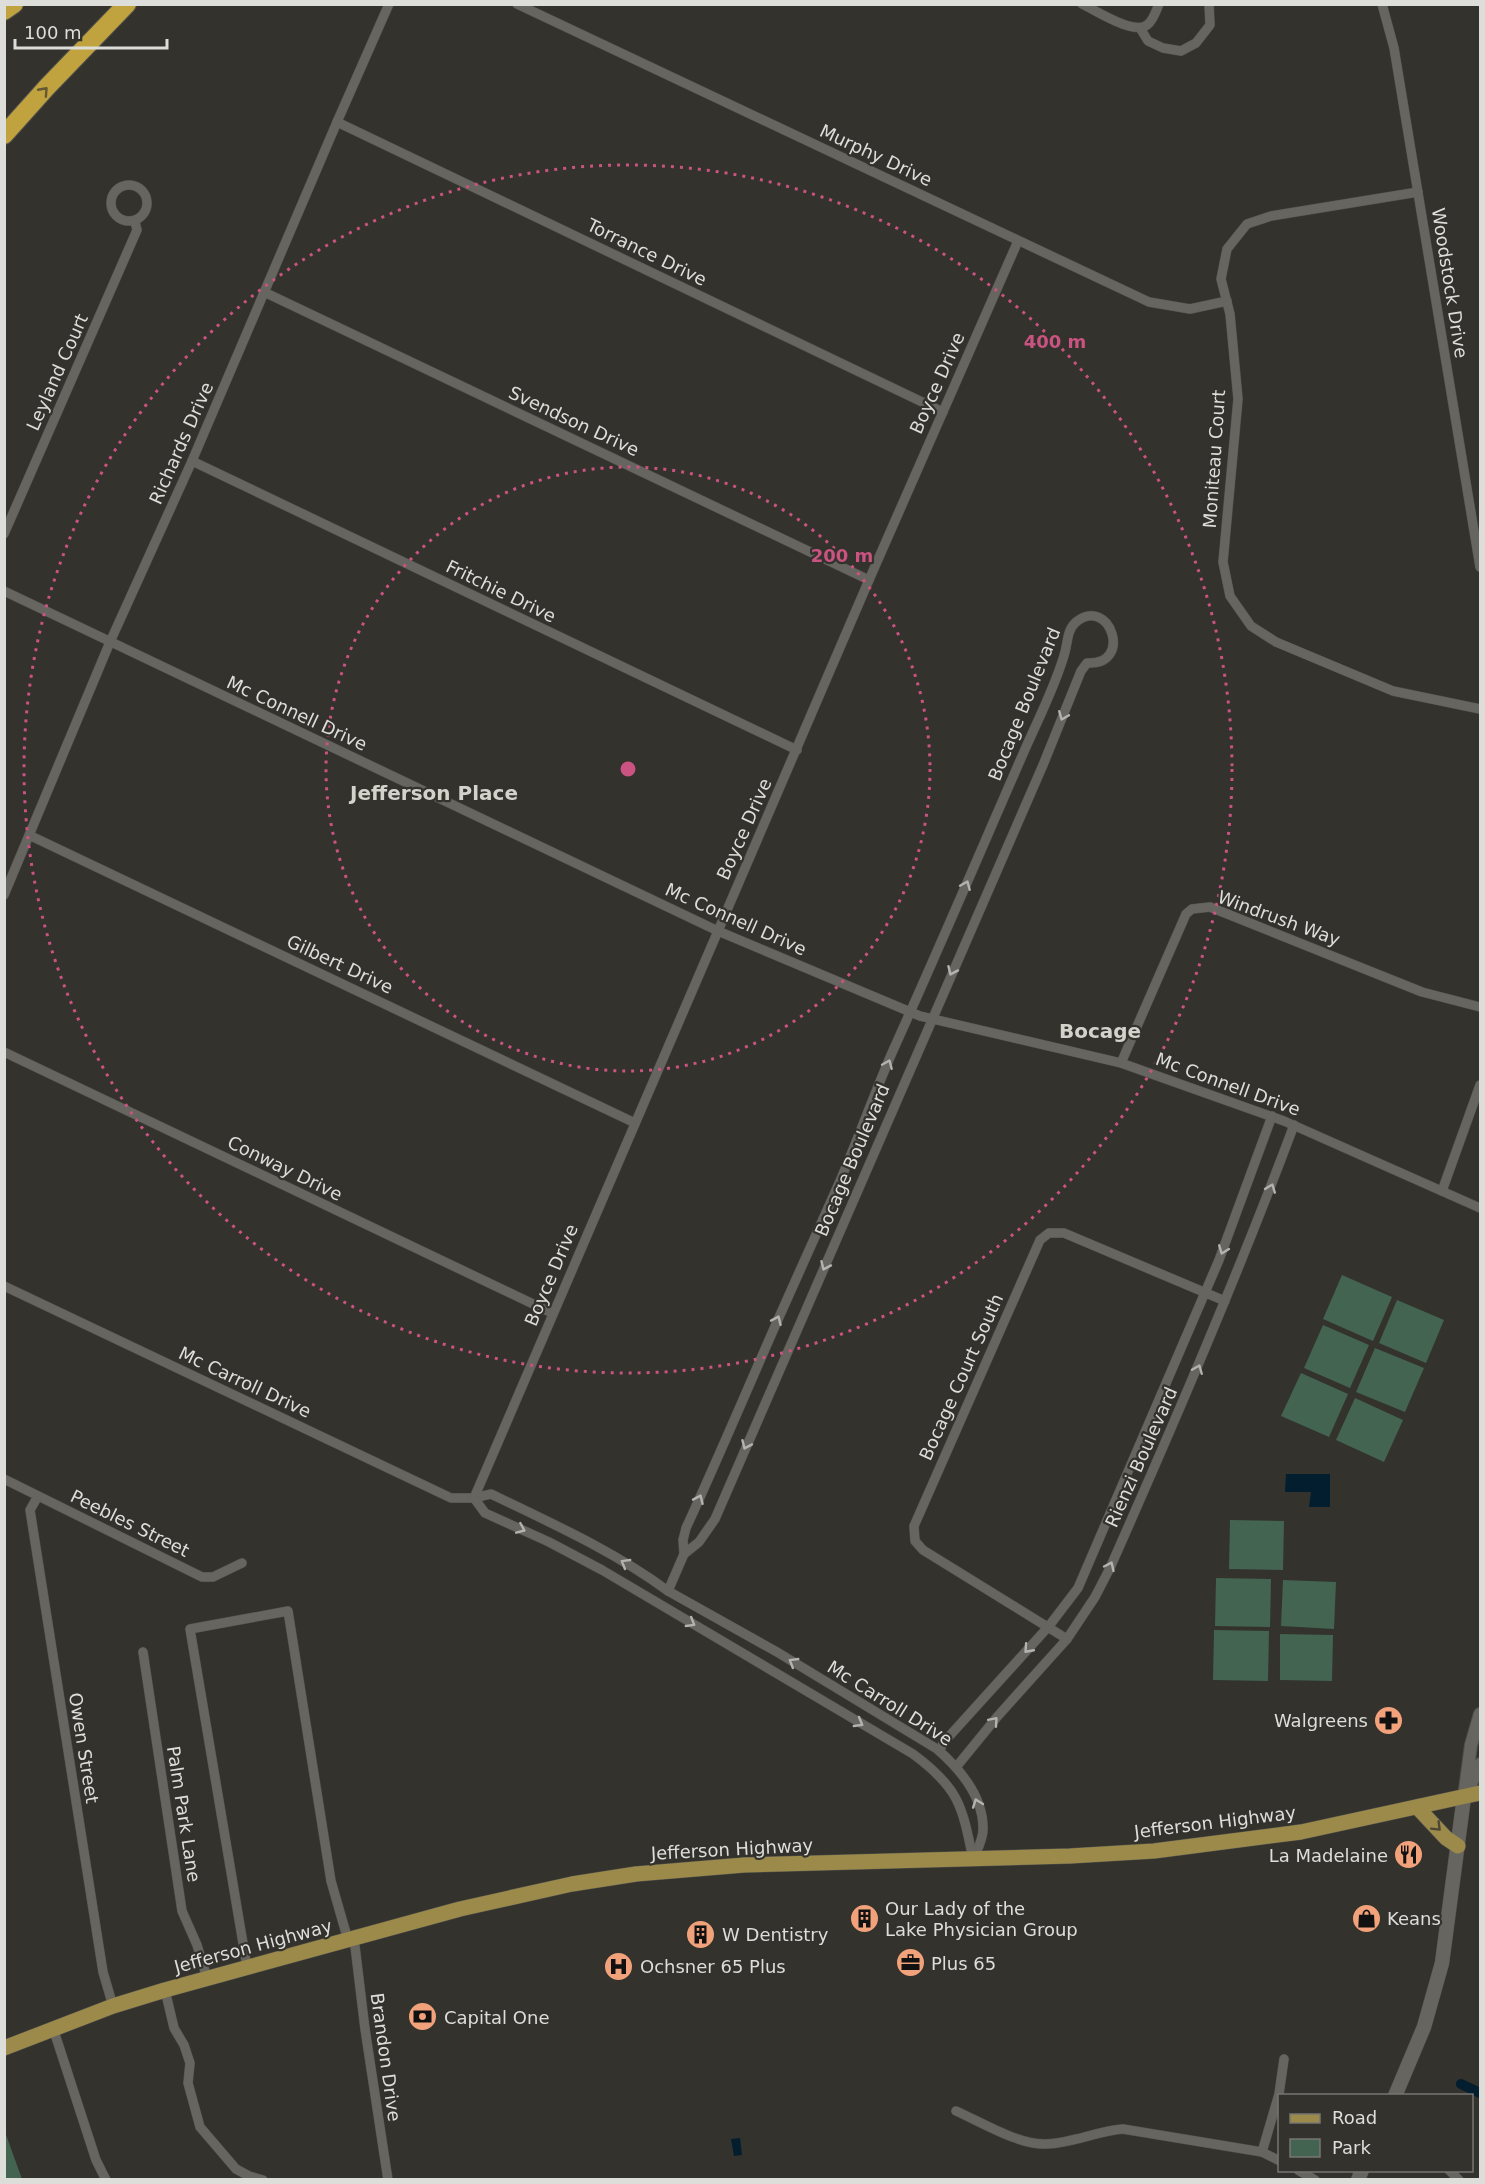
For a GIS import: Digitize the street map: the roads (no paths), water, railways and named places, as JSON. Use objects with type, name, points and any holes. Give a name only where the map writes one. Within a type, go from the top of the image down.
[{"type":"highway","points":[[4,11],[14,4]]},
{"type":"highway","points":[[4,135],[46,87],[127,4]]},
{"type":"main road","name":"Jefferson Highway","points":[[4,2048],[112,2006],[207,1978],[512,1896],[636,1874],[744,1865],[1107,1854],[1197,1846],[1301,1832],[1480,1793]]},
{"type":"main road","points":[[1396,2094],[1424,2027],[1441,1966],[1464,1797]]},
{"type":"main road","points":[[1417,1807],[1446,1838],[1458,1846]]},
{"type":"street","name":"Richards Drive","points":[[4,895],[31,836],[110,642],[192,461],[389,4]]},
{"type":"street","name":"Murphy Drive","points":[[517,4],[1149,302],[1190,309],[1227,301]]},
{"type":"street","points":[[1082,4],[1131,27],[1140,28],[1149,24],[1159,4]]},
{"type":"street","points":[[1140,28],[1148,41],[1163,48],[1182,51],[1196,43],[1210,25],[1209,4]]},
{"type":"street","name":"Woodstock Drive","points":[[1382,4],[1394,48],[1480,567]]},
{"type":"street","name":"Torrance Drive","points":[[337,122],[943,412]]},
{"type":"street","name":"Leyland Court","points":[[133,184],[142,189],[148,202],[144,214],[135,222],[122,221],[113,214],[111,200],[121,186],[133,184]]},
{"type":"street","name":"Moniteau Court","points":[[1418,192],[1271,216],[1247,224],[1227,249],[1221,279],[1234,344],[1238,399],[1222,562],[1230,596],[1251,626],[1276,642],[1393,691],[1480,709]]},
{"type":"street","name":"Leyland Court","points":[[4,534],[137,230],[135,222]]},
{"type":"street","name":"Boyce Drive","points":[[474,1498],[869,580],[1018,241]]},
{"type":"street","name":"Svendson Drive","points":[[264,292],[869,580]]},
{"type":"street","name":"Fritchie Drive","points":[[192,461],[797,750]]},
{"type":"street","name":"Mc Connell Drive","points":[[4,591],[718,931],[911,1012],[931,1019],[1121,1062],[1272,1116],[1480,1208]]},
{"type":"street","name":"Bocage Boulevard","points":[[668,1591],[684,1554],[683,1540],[686,1528],[840,1180],[1034,728],[1065,653],[1068,633],[1079,619],[1097,617],[1111,628],[1114,637],[1113,646],[1102,660],[1087,663],[1081,671],[1043,765],[715,1519],[699,1542],[684,1554]]},
{"type":"street","name":"Gilbert Drive","points":[[31,836],[635,1123]]},
{"type":"street","name":"Windrush Way","points":[[1121,1062],[1186,914],[1198,908],[1210,907],[1422,992],[1480,1007]]},
{"type":"street","name":"Conway Drive","points":[[4,1052],[552,1313]]},
{"type":"street","points":[[1442,1191],[1480,1085]]},
{"type":"street","name":"Rienzi Boulevard","points":[[939,1751],[1049,1626],[1078,1588],[1205,1292],[1272,1116]]},
{"type":"street","name":"Rienzi Boulevard","points":[[957,1766],[997,1717],[1067,1639],[1095,1597],[1195,1375],[1294,1125]]},
{"type":"street","name":"Bocage Court South","points":[[1049,1626],[924,1550],[915,1541],[914,1526],[1040,1240],[1049,1233],[1064,1233],[1205,1292]]},
{"type":"street","name":"Mc Carroll Drive","points":[[4,1286],[451,1498],[474,1498],[491,1494],[600,1549],[668,1591],[777,1652],[939,1751],[957,1766],[970,1787],[982,1819],[984,1830],[974,1859]]},
{"type":"street","points":[[1205,1292],[1225,1301]]},
{"type":"street","name":"Peebles Street","points":[[4,1479],[202,1577],[213,1577],[242,1563]]},
{"type":"street","name":"Owen Street","points":[[38,1496],[30,1510],[103,1972],[112,2006]]},
{"type":"street","name":"Mc Carroll Drive","points":[[474,1498],[485,1513],[549,1542],[602,1570],[913,1754],[937,1772],[956,1798],[965,1819],[974,1859]]},
{"type":"street","name":"Brandon Drive","points":[[247,1967],[190,1629],[288,1611],[331,1881],[351,1939],[388,2180]]},
{"type":"street","points":[[1049,1626],[1067,1639]]},
{"type":"street","name":"Palm Park Lane","points":[[142,1652],[182,1911],[197,1945],[207,1978]]},
{"type":"street","points":[[1464,1797],[1471,1745],[1480,1714]]},
{"type":"street","points":[[1464,1797],[1480,1764]]},
{"type":"street","points":[[165,1990],[174,2028],[190,2063],[188,2083],[200,2127],[236,2169],[263,2180]]},
{"type":"street","points":[[53,2028],[96,2160],[106,2180]]},
{"type":"street","points":[[1279,2094],[1284,2059]]},
{"type":"street","points":[[1262,2152],[1278,2097]]},
{"type":"street","points":[[956,2111],[1007,2135],[1045,2144],[1069,2141],[1104,2130],[1124,2128],[1262,2152],[1278,2160]]},
{"type":"street","points":[[1301,2172],[1315,2180]]},
{"type":"water","points":[[1286,1474],[1330,1474],[1330,1507],[1309,1507],[1311,1492],[1285,1492]]},
{"type":"water","points":[[740,2138],[742,2155],[734,2156],[731,2139]]},
{"type":"waterway","points":[[1461,2084],[1480,2093]]},
{"type":"place","name":"Walgreens","points":[[1389,1720]]},
{"type":"place","name":"La Madelaine","points":[[1409,1855]]},
{"type":"place","name":"Our Lady of the Lake Physician Group","points":[[864,1918]]},
{"type":"place","name":"Keans","points":[[1366,1918]]},
{"type":"place","name":"W Dentistry","points":[[701,1934]]},
{"type":"place","name":"Plus 65","points":[[910,1963]]},
{"type":"place","name":"Ochsner 65 Plus","points":[[619,1966]]},
{"type":"place","name":"Capital One","points":[[423,2017]]},
{"type":"district","name":"Jefferson Place","points":[[434,793]]},
{"type":"district","name":"Bocage","points":[[1100,1031]]}]
